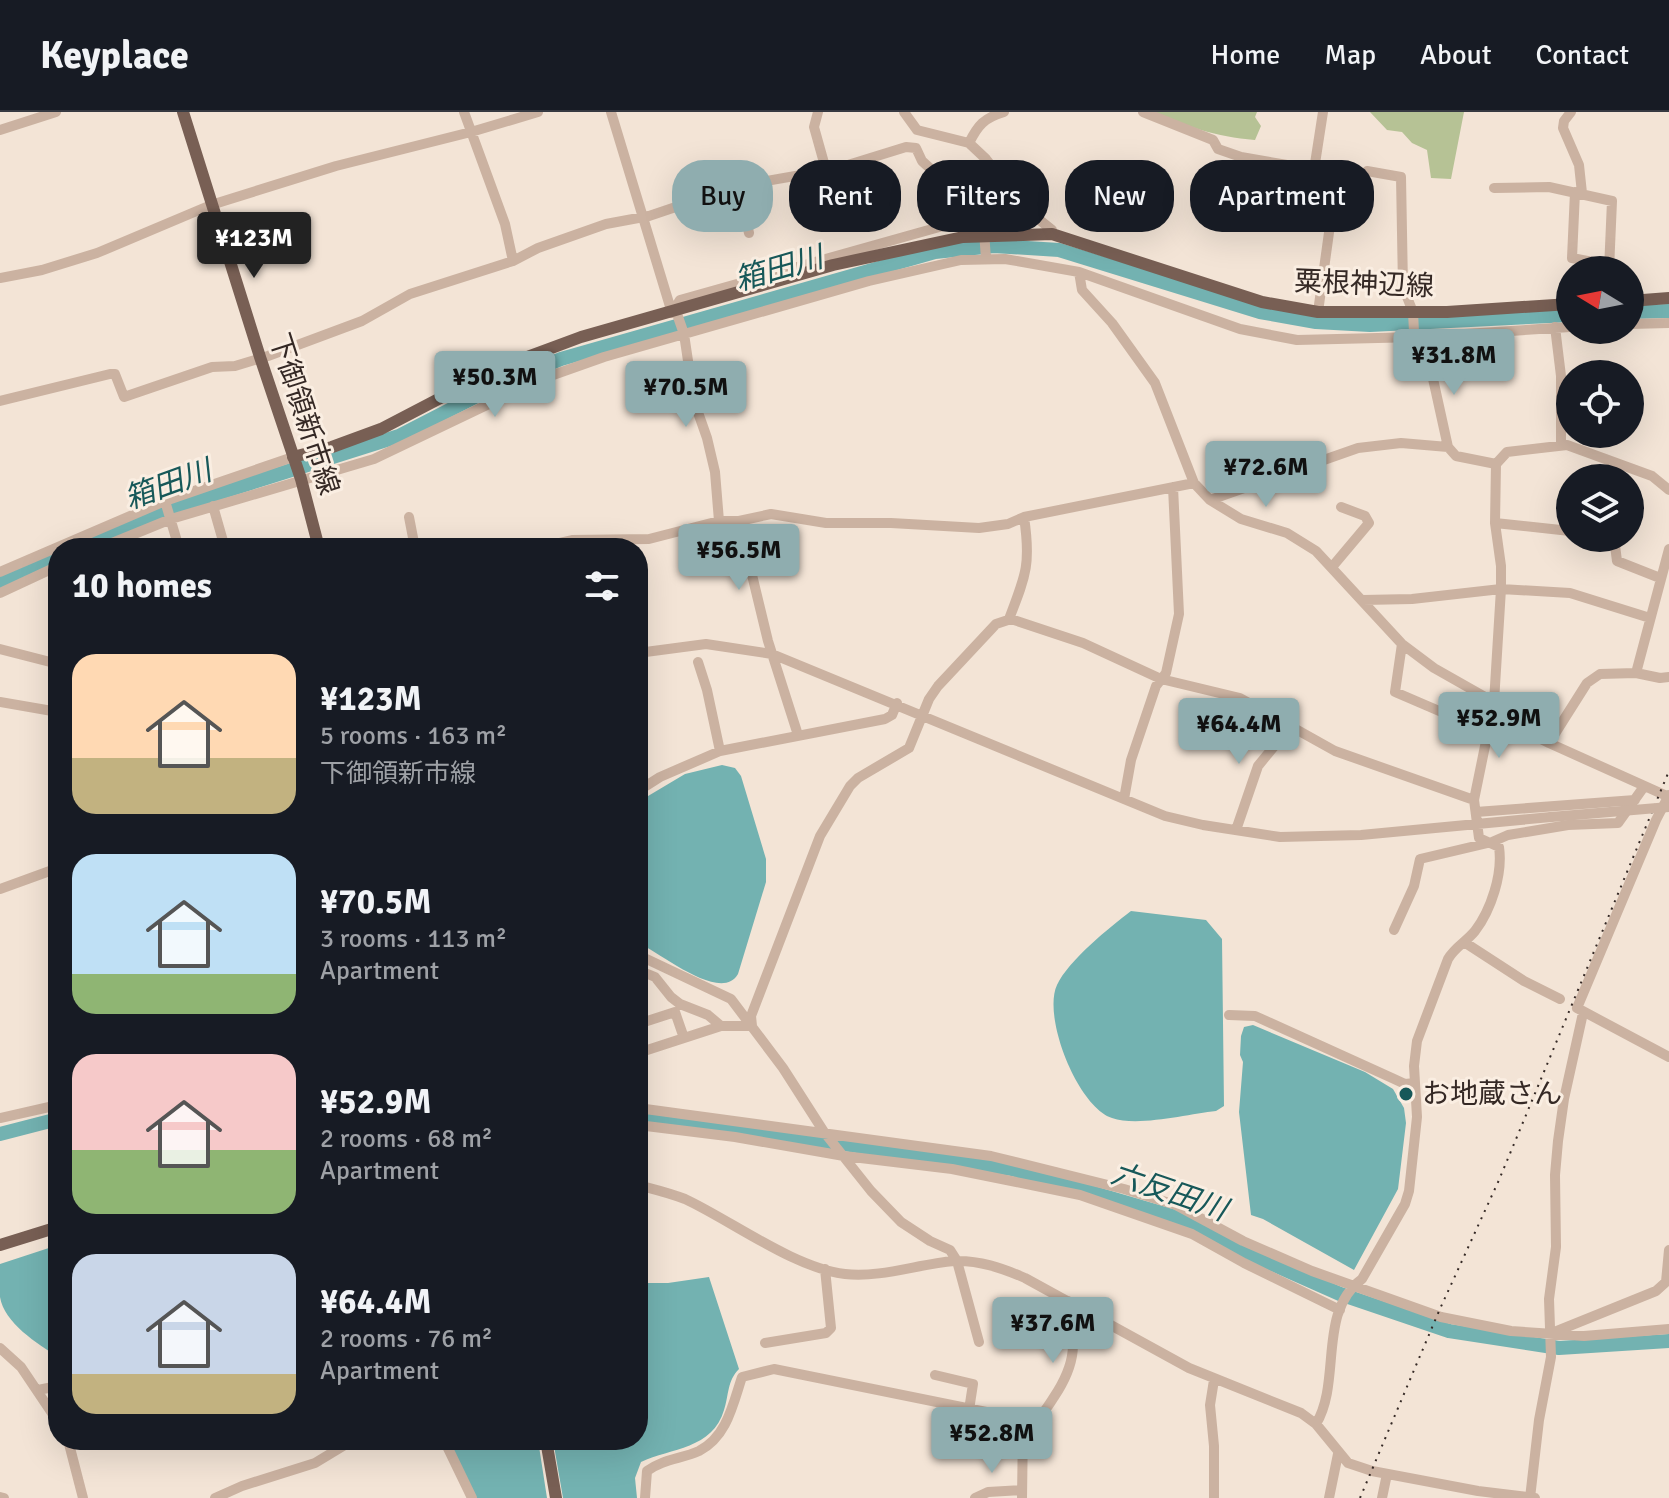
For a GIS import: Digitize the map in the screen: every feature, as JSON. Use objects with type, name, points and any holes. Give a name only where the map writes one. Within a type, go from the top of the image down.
[{"type":"main road","name":"下御領新市線","points":[[183,112],[301,477],[316,538]]},
{"type":"main road","name":"粟根神辺線","points":[[294,460],[381,429],[498,368],[581,337],[833,265],[963,237],[1052,234],[1262,302],[1318,312],[1413,314],[1556,305]]},
{"type":"main road","points":[[1644,300],[1669,298]]},
{"type":"main road","points":[[0,1245],[48,1230]]},
{"type":"main road","points":[[548,1450],[556,1498]]},
{"type":"street","points":[[0,130],[56,112]]},
{"type":"street","points":[[464,112],[505,224],[513,261]]},
{"type":"street","points":[[0,278],[42,270],[97,253],[211,205],[336,166],[538,112]]},
{"type":"street","points":[[611,112],[674,312],[684,334],[694,401],[715,472],[719,521]]},
{"type":"street","points":[[818,112],[814,127],[823,160]]},
{"type":"street","points":[[904,112],[922,160]]},
{"type":"street","points":[[969,143],[979,123],[986,117],[1004,112]]},
{"type":"street","points":[[1143,112],[1213,140],[1218,149],[1258,160]]},
{"type":"street","points":[[1316,160],[1323,112]]},
{"type":"street","points":[[1571,112],[1563,128],[1579,165],[1572,256]]},
{"type":"street","points":[[855,160],[915,139],[969,143],[986,159],[1021,205],[1052,230],[1052,234]]},
{"type":"street","points":[[1374,172],[1401,177],[1403,287],[1413,314],[1416,334],[1428,356],[1448,447],[1456,456],[1496,464]]},
{"type":"street","points":[[1494,188],[1549,187],[1612,201],[1610,256]]},
{"type":"street","points":[[0,401],[110,374],[115,374],[124,397],[212,367],[235,366],[362,321],[410,294],[513,261],[606,224],[672,207]]},
{"type":"street","points":[[674,312],[680,300],[919,232]]},
{"type":"street","points":[[984,232],[986,259]]},
{"type":"street","points":[[1318,312],[1329,232]]},
{"type":"street","points":[[129,538],[171,519],[301,477],[374,459],[539,380],[604,357],[912,270],[961,260],[1005,259],[1079,272],[1240,329],[1297,340],[1555,327],[1559,360]]},
{"type":"street","points":[[1079,272],[1082,290],[1112,323],[1155,383],[1194,483],[1210,500],[1241,519],[1287,533],[1316,551],[1402,644],[1434,668],[1494,702]]},
{"type":"street","points":[[1644,324],[1669,323]]},
{"type":"street","points":[[1210,500],[1358,448],[1401,443],[1448,447]]},
{"type":"street","points":[[1316,1424],[1324,1412],[1333,1337],[1341,1308],[1352,1287],[1362,1279],[1405,1204],[1409,1191],[1417,1117],[1415,1053],[1425,1016],[1453,950],[1464,942],[1484,917],[1496,880],[1499,847],[1479,838],[1474,800],[1494,702],[1501,589],[1495,523],[1496,464],[1507,452],[1556,446]]},
{"type":"street","points":[[1570,448],[1652,476],[1669,490]]},
{"type":"street","points":[[77,538],[165,501],[294,460]]},
{"type":"street","points":[[648,539],[719,521],[739,521],[771,514],[826,523],[979,528],[1194,483]]},
{"type":"street","points":[[1124,799],[1131,760],[1156,686],[1166,673],[1179,614],[1173,487]]},
{"type":"street","points":[[165,501],[176,538]]},
{"type":"street","points":[[213,506],[222,538]]},
{"type":"street","points":[[1332,567],[1369,523],[1365,516],[1341,507]]},
{"type":"street","points":[[409,517],[413,538]]},
{"type":"street","points":[[1009,619],[1028,564],[1024,517]]},
{"type":"street","points":[[739,521],[772,654],[798,735]]},
{"type":"street","points":[[1495,523],[1556,530]]},
{"type":"street","points":[[1636,673],[1669,549]]},
{"type":"street","points":[[0,572],[48,550]]},
{"type":"street","points":[[1616,552],[1617,561],[1660,578]]},
{"type":"street","points":[[20,562],[27,579]]},
{"type":"street","points":[[0,593],[48,570]]},
{"type":"street","points":[[1363,600],[1412,599],[1501,589],[1570,593],[1650,618]]},
{"type":"street","points":[[752,1026],[751,1016],[820,836],[834,811],[858,778],[909,748],[938,686],[996,624],[1009,619],[1083,643],[1161,679],[1240,698],[1348,757],[1474,800]]},
{"type":"street","points":[[648,652],[706,644],[772,654],[1165,816],[1280,837],[1347,835],[1635,800]]},
{"type":"street","points":[[1402,644],[1395,692],[1488,732]]},
{"type":"street","points":[[0,649],[48,661]]},
{"type":"street","points":[[698,662],[720,751]]},
{"type":"street","points":[[1549,743],[1587,683],[1600,674],[1636,673],[1669,677]]},
{"type":"street","points":[[0,702],[48,710]]},
{"type":"street","points":[[648,785],[720,751],[885,719],[892,715],[897,703]]},
{"type":"street","points":[[1492,714],[1669,799]]},
{"type":"street","points":[[1236,830],[1258,766],[1290,727]]},
{"type":"street","points":[[1394,930],[1414,886],[1420,859],[1492,842],[1508,835],[1568,825],[1618,823],[1643,788]]},
{"type":"street","points":[[1477,818],[1551,817],[1669,799]]},
{"type":"street","points":[[1669,799],[1656,820],[1577,1008],[1669,1057]]},
{"type":"street","points":[[1656,820],[1669,818]]},
{"type":"street","points":[[0,889],[48,872]]},
{"type":"street","points":[[1464,942],[1524,981],[1560,999]]},
{"type":"street","points":[[648,960],[731,999],[826,1134],[871,1191],[901,1222],[950,1250],[957,1261],[979,1342]]},
{"type":"street","points":[[648,974],[655,977],[680,1004],[708,1015],[721,1026]]},
{"type":"street","points":[[648,1021],[675,1012],[684,1038]]},
{"type":"street","points":[[648,1188],[683,1199],[776,1248],[844,1274],[868,1274],[957,1261],[993,1265],[1025,1278],[1214,1380],[1301,1413],[1316,1424],[1348,1463],[1387,1474],[1533,1498],[1551,1357],[1549,1299],[1556,1247],[1558,1141],[1583,1013]]},
{"type":"street","points":[[1229,1015],[1255,1016],[1405,1084],[1415,1083]]},
{"type":"street","points":[[648,1050],[721,1026],[752,1026]]},
{"type":"street","points":[[0,1118],[48,1107]]},
{"type":"street","points":[[648,1109],[991,1156],[1124,1189],[1176,1205],[1243,1241],[1352,1287],[1441,1317],[1511,1331],[1551,1334],[1611,1336],[1669,1329]]},
{"type":"street","points":[[648,1126],[952,1169],[1080,1195],[1192,1234],[1244,1263],[1341,1308]]},
{"type":"street","points":[[1551,1334],[1656,1291],[1666,1282],[1669,1250]]},
{"type":"street","points":[[765,1343],[826,1333],[831,1328],[825,1269]]},
{"type":"street","points":[[1023,1426],[1041,1418],[1070,1374],[1074,1336],[1068,1301]]},
{"type":"street","points":[[0,1348],[21,1367],[48,1406]]},
{"type":"street","points":[[645,1498],[647,1471],[663,1461],[699,1451],[718,1437],[742,1377],[752,1373],[774,1369],[797,1373],[1001,1415],[1023,1426]]},
{"type":"street","points":[[935,1375],[973,1384],[969,1410]]},
{"type":"street","points":[[1214,1380],[1210,1405],[1214,1498]]},
{"type":"street","points":[[38,1390],[48,1388]]},
{"type":"street","points":[[975,1498],[988,1492],[1022,1494],[1023,1426]]},
{"type":"street","points":[[71,1450],[83,1498]]},
{"type":"street","points":[[215,1498],[242,1486],[315,1463],[336,1450]]},
{"type":"street","points":[[449,1450],[472,1498]]},
{"type":"street","points":[[1329,1498],[1338,1454]]},
{"type":"street","points":[[1382,1498],[1387,1474]]},
{"type":"green space","points":[[1150,112],[1257,112],[1255,117],[1261,126],[1255,140],[1241,139],[1202,130]]},
{"type":"green space","points":[[1370,112],[1464,112],[1451,179],[1431,178],[1427,150],[1412,143],[1402,132],[1387,130]]},
{"type":"water","points":[[722,765],[735,768],[741,776],[766,859],[766,882],[738,974],[730,982],[705,980],[648,949],[648,796],[685,774]]},
{"type":"water","points":[[1131,911],[1206,920],[1222,939],[1224,1106],[1216,1111],[1149,1121],[1112,1118],[1087,1097],[1066,1059],[1054,1018],[1057,985],[1080,955]]},
{"type":"water","points":[[1253,1025],[1365,1072],[1393,1089],[1404,1108],[1406,1123],[1398,1189],[1354,1270],[1251,1215],[1239,1112],[1243,1062],[1240,1055],[1241,1036],[1244,1027]]},
{"type":"water","points":[[48,1248],[48,1351],[23,1332],[3,1307],[0,1264]]},
{"type":"water","points":[[709,1277],[739,1369],[730,1383],[719,1423],[701,1440],[641,1462],[635,1478],[637,1498],[563,1498],[555,1450],[648,1450],[648,1283]]},
{"type":"water","points":[[453,1450],[540,1450],[547,1498],[476,1498]]},
{"type":"waterway","name":"箱田川","points":[[103,538],[175,507],[399,436],[502,383],[561,359],[935,252],[994,246],[1059,250],[1260,312],[1316,322],[1370,325],[1556,316]]},
{"type":"waterway","name":"箱田川","points":[[1644,312],[1669,311]]},
{"type":"waterway","name":"箱田川","points":[[0,583],[48,561]]},
{"type":"waterway","name":"六反田川","points":[[648,1119],[770,1133],[1012,1169],[1189,1221],[1256,1257],[1340,1294],[1449,1331],[1559,1348],[1669,1341]]},
{"type":"waterway","name":"六反田川","points":[[0,1134],[48,1122]]},
{"type":"railway","points":[[1360,1498],[1439,1311],[1499,1180],[1669,771]]},
{"type":"place","name":"お地蔵さん","points":[[1406,1094]]}]
